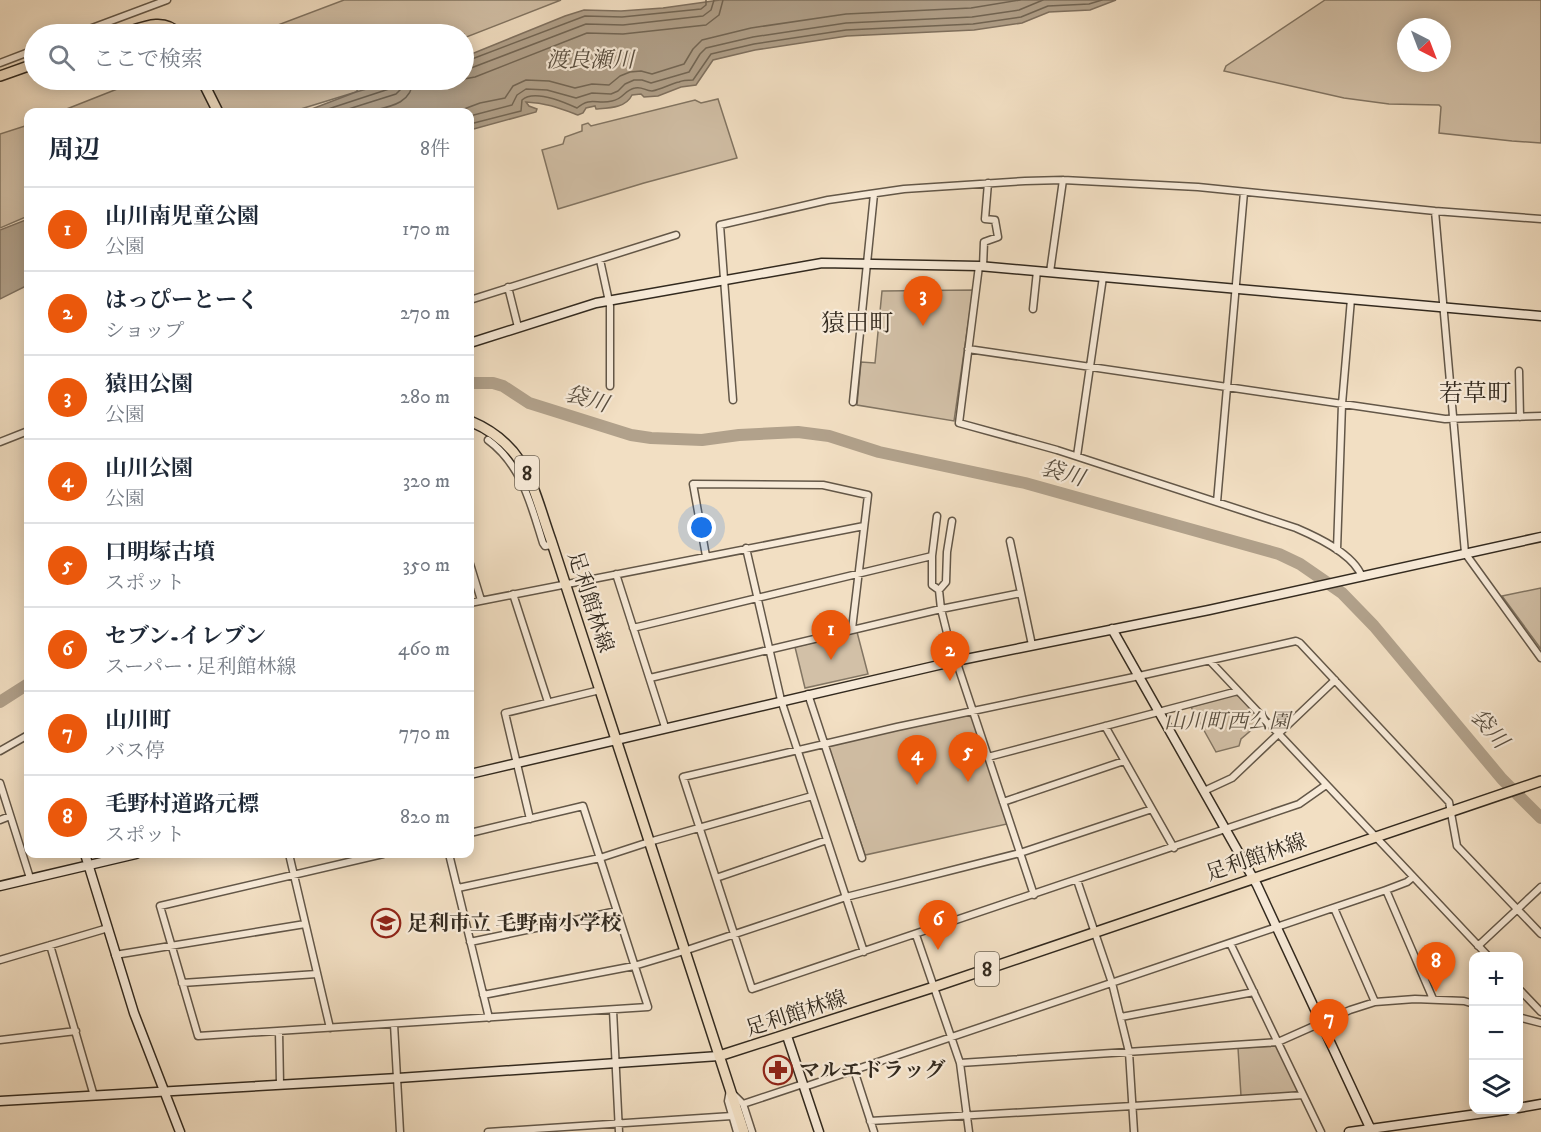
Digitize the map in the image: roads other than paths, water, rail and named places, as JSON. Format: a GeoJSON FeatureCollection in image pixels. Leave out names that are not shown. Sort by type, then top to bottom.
{"type":"FeatureCollection","features":[{"type":"Feature","properties":{"kind":"main road"},"geometry":{"type":"LineString","coordinates":[[0,76],[24,68]]}},
{"type":"Feature","properties":{"kind":"main road"},"geometry":{"type":"LineString","coordinates":[[207,90],[216,108]]}},
{"type":"Feature","properties":{"kind":"main road","name":"足利館林線"},"geometry":{"type":"LineString","coordinates":[[474,422],[504,440],[511,447],[526,472],[566,584],[719,1056],[934,987],[1540,781]]}},
{"type":"Feature","properties":{"kind":"main road"},"geometry":{"type":"LineString","coordinates":[[719,1056],[744,1132]]}},
{"type":"Feature","properties":{"kind":"street"},"geometry":{"type":"LineString","coordinates":[[102,24],[166,0]]}},
{"type":"Feature","properties":{"kind":"street"},"geometry":{"type":"LineString","coordinates":[[0,63],[24,54]]}},
{"type":"Feature","properties":{"kind":"street"},"geometry":{"type":"LineString","coordinates":[[1050,273],[1063,180]]}},
{"type":"Feature","properties":{"kind":"street"},"geometry":{"type":"LineString","coordinates":[[733,400],[720,225],[828,200],[904,189],[1063,180],[1198,187],[1435,211],[1541,219]]}},
{"type":"Feature","properties":{"kind":"street"},"geometry":{"type":"LineString","coordinates":[[987,183],[985,219],[995,220],[998,237],[984,242],[959,423],[1077,456],[1296,528],[1319,538],[1337,550],[1358,569],[1359,578]]}},
{"type":"Feature","properties":{"kind":"street"},"geometry":{"type":"LineString","coordinates":[[1217,502],[1244,192]]}},
{"type":"Feature","properties":{"kind":"street"},"geometry":{"type":"LineString","coordinates":[[853,402],[874,194]]}},
{"type":"Feature","properties":{"kind":"street"},"geometry":{"type":"LineString","coordinates":[[1435,211],[1465,553],[1541,658]]}},
{"type":"Feature","properties":{"kind":"street"},"geometry":{"type":"LineString","coordinates":[[474,299],[676,235]]}},
{"type":"Feature","properties":{"kind":"street"},"geometry":{"type":"LineString","coordinates":[[600,260],[609,300],[610,386]]}},
{"type":"Feature","properties":{"kind":"street"},"geometry":{"type":"LineString","coordinates":[[474,342],[573,308],[810,264],[981,267],[1541,316]]}},
{"type":"Feature","properties":{"kind":"street"},"geometry":{"type":"LineString","coordinates":[[1033,309],[1037,271]]}},
{"type":"Feature","properties":{"kind":"street"},"geometry":{"type":"LineString","coordinates":[[1077,456],[1103,277]]}},
{"type":"Feature","properties":{"kind":"street"},"geometry":{"type":"LineString","coordinates":[[508,287],[518,327]]}},
{"type":"Feature","properties":{"kind":"street"},"geometry":{"type":"LineString","coordinates":[[1337,550],[1342,404],[1351,299]]}},
{"type":"Feature","properties":{"kind":"street"},"geometry":{"type":"LineString","coordinates":[[968,349],[1452,420],[1541,416]]}},
{"type":"Feature","properties":{"kind":"street"},"geometry":{"type":"LineString","coordinates":[[1519,371],[1520,417]]}},
{"type":"Feature","properties":{"kind":"street"},"geometry":{"type":"LineString","coordinates":[[0,442],[24,433]]}},
{"type":"Feature","properties":{"kind":"street"},"geometry":{"type":"LineString","coordinates":[[488,440],[502,452],[516,470],[543,543],[545,546],[553,545]]}},
{"type":"Feature","properties":{"kind":"street"},"geometry":{"type":"LineString","coordinates":[[706,556],[693,484],[823,485],[868,495],[852,629]]}},
{"type":"Feature","properties":{"kind":"street"},"geometry":{"type":"LineString","coordinates":[[937,516],[932,556],[932,585],[939,590]]}},
{"type":"Feature","properties":{"kind":"street"},"geometry":{"type":"LineString","coordinates":[[952,520],[947,552],[946,582],[939,590],[941,609],[956,661],[1034,895]]}},
{"type":"Feature","properties":{"kind":"street"},"geometry":{"type":"LineString","coordinates":[[474,602],[864,526]]}},
{"type":"Feature","properties":{"kind":"street"},"geometry":{"type":"LineString","coordinates":[[474,773],[956,661],[1290,593],[1541,537]]}},
{"type":"Feature","properties":{"kind":"street"},"geometry":{"type":"LineString","coordinates":[[1010,541],[1032,645]]}},
{"type":"Feature","properties":{"kind":"street"},"geometry":{"type":"LineString","coordinates":[[746,548],[781,700],[864,952]]}},
{"type":"Feature","properties":{"kind":"street"},"geometry":{"type":"LineString","coordinates":[[633,628],[932,556]]}},
{"type":"Feature","properties":{"kind":"street"},"geometry":{"type":"LineString","coordinates":[[616,574],[665,727]]}},
{"type":"Feature","properties":{"kind":"street"},"geometry":{"type":"LineString","coordinates":[[474,577],[481,600]]}},
{"type":"Feature","properties":{"kind":"street"},"geometry":{"type":"LineString","coordinates":[[650,678],[852,629],[1021,593]]}},
{"type":"Feature","properties":{"kind":"street"},"geometry":{"type":"LineString","coordinates":[[513,594],[548,702]]}},
{"type":"Feature","properties":{"kind":"street"},"geometry":{"type":"LineString","coordinates":[[1112,629],[1253,877],[1371,1130]]}},
{"type":"Feature","properties":{"kind":"street"},"geometry":{"type":"LineString","coordinates":[[1326,785],[1299,804],[1227,830],[752,989],[683,777],[1296,641],[1449,802],[1457,846],[1541,934]]}},
{"type":"Feature","properties":{"kind":"street"},"geometry":{"type":"LineString","coordinates":[[1210,661],[1483,952]]}},
{"type":"Feature","properties":{"kind":"street"},"geometry":{"type":"LineString","coordinates":[[1204,792],[1232,778],[1335,680]]}},
{"type":"Feature","properties":{"kind":"street"},"geometry":{"type":"LineString","coordinates":[[530,819],[505,713],[600,690]]}},
{"type":"Feature","properties":{"kind":"street"},"geometry":{"type":"LineString","coordinates":[[988,757],[1238,691]]}},
{"type":"Feature","properties":{"kind":"street"},"geometry":{"type":"LineString","coordinates":[[807,694],[862,858]]}},
{"type":"Feature","properties":{"kind":"street"},"geometry":{"type":"LineString","coordinates":[[1105,726],[1173,848]]}},
{"type":"Feature","properties":{"kind":"street"},"geometry":{"type":"LineString","coordinates":[[0,751],[24,737]]}},
{"type":"Feature","properties":{"kind":"street"},"geometry":{"type":"LineString","coordinates":[[1003,802],[1125,761]]}},
{"type":"Feature","properties":{"kind":"street"},"geometry":{"type":"LineString","coordinates":[[0,783],[30,878]]}},
{"type":"Feature","properties":{"kind":"street"},"geometry":{"type":"LineString","coordinates":[[458,888],[600,858],[812,795]]}},
{"type":"Feature","properties":{"kind":"street"},"geometry":{"type":"LineString","coordinates":[[366,858],[160,906],[198,1036],[648,1007],[583,806],[474,832]]}},
{"type":"Feature","properties":{"kind":"street"},"geometry":{"type":"LineString","coordinates":[[483,995],[634,966],[846,897],[1020,853],[1152,809]]}},
{"type":"Feature","properties":{"kind":"street"},"geometry":{"type":"LineString","coordinates":[[0,820],[10,816]]}},
{"type":"Feature","properties":{"kind":"street"},"geometry":{"type":"LineString","coordinates":[[716,878],[827,840]]}},
{"type":"Feature","properties":{"kind":"street"},"geometry":{"type":"LineString","coordinates":[[86,858],[134,1013],[180,1132]]}},
{"type":"Feature","properties":{"kind":"street"},"geometry":{"type":"LineString","coordinates":[[0,886],[119,858]]}},
{"type":"Feature","properties":{"kind":"street"},"geometry":{"type":"LineString","coordinates":[[290,858],[330,1028]]}},
{"type":"Feature","properties":{"kind":"street"},"geometry":{"type":"LineString","coordinates":[[450,858],[489,1018]]}},
{"type":"Feature","properties":{"kind":"street"},"geometry":{"type":"LineString","coordinates":[[488,1132],[619,1124],[737,1110],[1334,908],[1407,882],[1413,877]]}},
{"type":"Feature","properties":{"kind":"street"},"geometry":{"type":"LineString","coordinates":[[1077,880],[1112,983],[1130,1052],[1134,1132]]}},
{"type":"Feature","properties":{"kind":"street"},"geometry":{"type":"LineString","coordinates":[[1478,946],[1541,887]]}},
{"type":"Feature","properties":{"kind":"street"},"geometry":{"type":"LineString","coordinates":[[1386,890],[1433,999]]}},
{"type":"Feature","properties":{"kind":"street"},"geometry":{"type":"LineString","coordinates":[[1334,908],[1375,1002]]}},
{"type":"Feature","properties":{"kind":"street"},"geometry":{"type":"LineString","coordinates":[[470,942],[617,911]]}},
{"type":"Feature","properties":{"kind":"street"},"geometry":{"type":"LineString","coordinates":[[115,955],[305,924]]}},
{"type":"Feature","properties":{"kind":"street"},"geometry":{"type":"LineString","coordinates":[[0,960],[108,928]]}},
{"type":"Feature","properties":{"kind":"street"},"geometry":{"type":"LineString","coordinates":[[916,935],[960,1062],[969,1132]]}},
{"type":"Feature","properties":{"kind":"street"},"geometry":{"type":"LineString","coordinates":[[1230,943],[1321,1132]]}},
{"type":"Feature","properties":{"kind":"street"},"geometry":{"type":"LineString","coordinates":[[50,945],[94,1096]]}},
{"type":"Feature","properties":{"kind":"street"},"geometry":{"type":"LineString","coordinates":[[182,983],[317,974]]}},
{"type":"Feature","properties":{"kind":"street"},"geometry":{"type":"LineString","coordinates":[[1121,1017],[1254,992]]}},
{"type":"Feature","properties":{"kind":"street"},"geometry":{"type":"LineString","coordinates":[[1523,993],[1541,1012]]}},
{"type":"Feature","properties":{"kind":"street"},"geometry":{"type":"LineString","coordinates":[[960,1062],[1278,1042],[1350,1010],[1375,1002],[1433,999],[1469,1004]]}},
{"type":"Feature","properties":{"kind":"street"},"geometry":{"type":"LineString","coordinates":[[613,1010],[619,1132]]}},
{"type":"Feature","properties":{"kind":"street"},"geometry":{"type":"LineString","coordinates":[[1523,1018],[1541,1023]]}},
{"type":"Feature","properties":{"kind":"street"},"geometry":{"type":"LineString","coordinates":[[394,1024],[400,1132]]}},
{"type":"Feature","properties":{"kind":"street"},"geometry":{"type":"LineString","coordinates":[[0,1040],[75,1031]]}},
{"type":"Feature","properties":{"kind":"street"},"geometry":{"type":"LineString","coordinates":[[279,1031],[280,1084]]}},
{"type":"Feature","properties":{"kind":"street"},"geometry":{"type":"LineString","coordinates":[[787,1036],[819,1132]]}},
{"type":"Feature","properties":{"kind":"street"},"geometry":{"type":"LineString","coordinates":[[0,1101],[398,1078],[719,1056]]}},
{"type":"Feature","properties":{"kind":"street"},"geometry":{"type":"LineString","coordinates":[[854,1070],[874,1132]]}},
{"type":"Feature","properties":{"kind":"street"},"geometry":{"type":"LineString","coordinates":[[870,1120],[1303,1095]]}},
{"type":"Feature","properties":{"kind":"street"},"geometry":{"type":"LineString","coordinates":[[1523,1107],[1541,1104]]}},
{"type":"Feature","properties":{"kind":"street"},"geometry":{"type":"LineString","coordinates":[[736,1132],[737,1110]]}},
{"type":"Feature","properties":{"kind":"street"},"geometry":{"type":"LineString","coordinates":[[737,1110],[752,1132]]}},
{"type":"Feature","properties":{"kind":"street"},"geometry":{"type":"LineString","coordinates":[[1349,1132],[1479,1114]]}},
{"type":"Feature","properties":{"kind":"water","name":"渡良瀬川"},"geometry":{"type":"Polygon","coordinates":[[[720,0],[1116,0],[1090,10],[1049,12],[1022,23],[974,30],[847,36],[755,50],[713,60],[696,85],[681,87],[658,96],[632,95],[626,103],[621,105],[596,109],[595,106],[586,108],[578,115],[547,105],[526,102],[537,109],[536,112],[474,129],[474,108],[314,108],[363,90],[474,90],[474,53],[584,10],[621,11],[720,0]]]}},
{"type":"Feature","properties":{"kind":"water"},"geometry":{"type":"Polygon","coordinates":[[[24,221],[24,287],[0,299],[0,230],[24,221]]]}},
{"type":"Feature","properties":{"kind":"waterway","name":"袋川"},"geometry":{"type":"LineString","coordinates":[[474,383],[493,383],[503,386],[529,403],[631,435],[651,438],[702,440],[739,435],[798,432],[829,436],[879,452],[1025,483],[1279,554],[1300,564],[1342,593],[1374,626],[1502,779],[1541,818]]}},
{"type":"Feature","properties":{"kind":"waterway","name":"袋川"},"geometry":{"type":"LineString","coordinates":[[0,702],[24,687]]}},
{"type":"Feature","properties":{"kind":"place","name":"猿田公園"},"geometry":{"type":"Point","coordinates":[923,326]}},
{"type":"Feature","properties":{"kind":"place","name":"山川南児童公園"},"geometry":{"type":"Point","coordinates":[831,660]}},
{"type":"Feature","properties":{"kind":"place","name":"はっぴーとーく"},"geometry":{"type":"Point","coordinates":[950,681]}},
{"type":"Feature","properties":{"kind":"place","name":"口明塚古墳"},"geometry":{"type":"Point","coordinates":[968,782]}},
{"type":"Feature","properties":{"kind":"place","name":"山川公園"},"geometry":{"type":"Point","coordinates":[917,785]}},
{"type":"Feature","properties":{"kind":"place","name":"足利市立 毛野南小学校"},"geometry":{"type":"Point","coordinates":[386,923]}},
{"type":"Feature","properties":{"kind":"place","name":"セブン-イレブン"},"geometry":{"type":"Point","coordinates":[938,950]}},
{"type":"Feature","properties":{"kind":"place","name":"毛野村道路元標"},"geometry":{"type":"Point","coordinates":[1436,992]}},
{"type":"Feature","properties":{"kind":"place","name":"山川町"},"geometry":{"type":"Point","coordinates":[1329,1049]}},
{"type":"Feature","properties":{"kind":"place","name":"マルエドラッグ"},"geometry":{"type":"Point","coordinates":[778,1070]}},
{"type":"Feature","properties":{"kind":"district","name":"猿田町"},"geometry":{"type":"Point","coordinates":[857,323]}},
{"type":"Feature","properties":{"kind":"district","name":"若草町"},"geometry":{"type":"Point","coordinates":[1475,393]}},
{"type":"Feature","properties":{"kind":"park label","name":"山川町西公園"},"geometry":{"type":"Point","coordinates":[1227,721]}}]}
